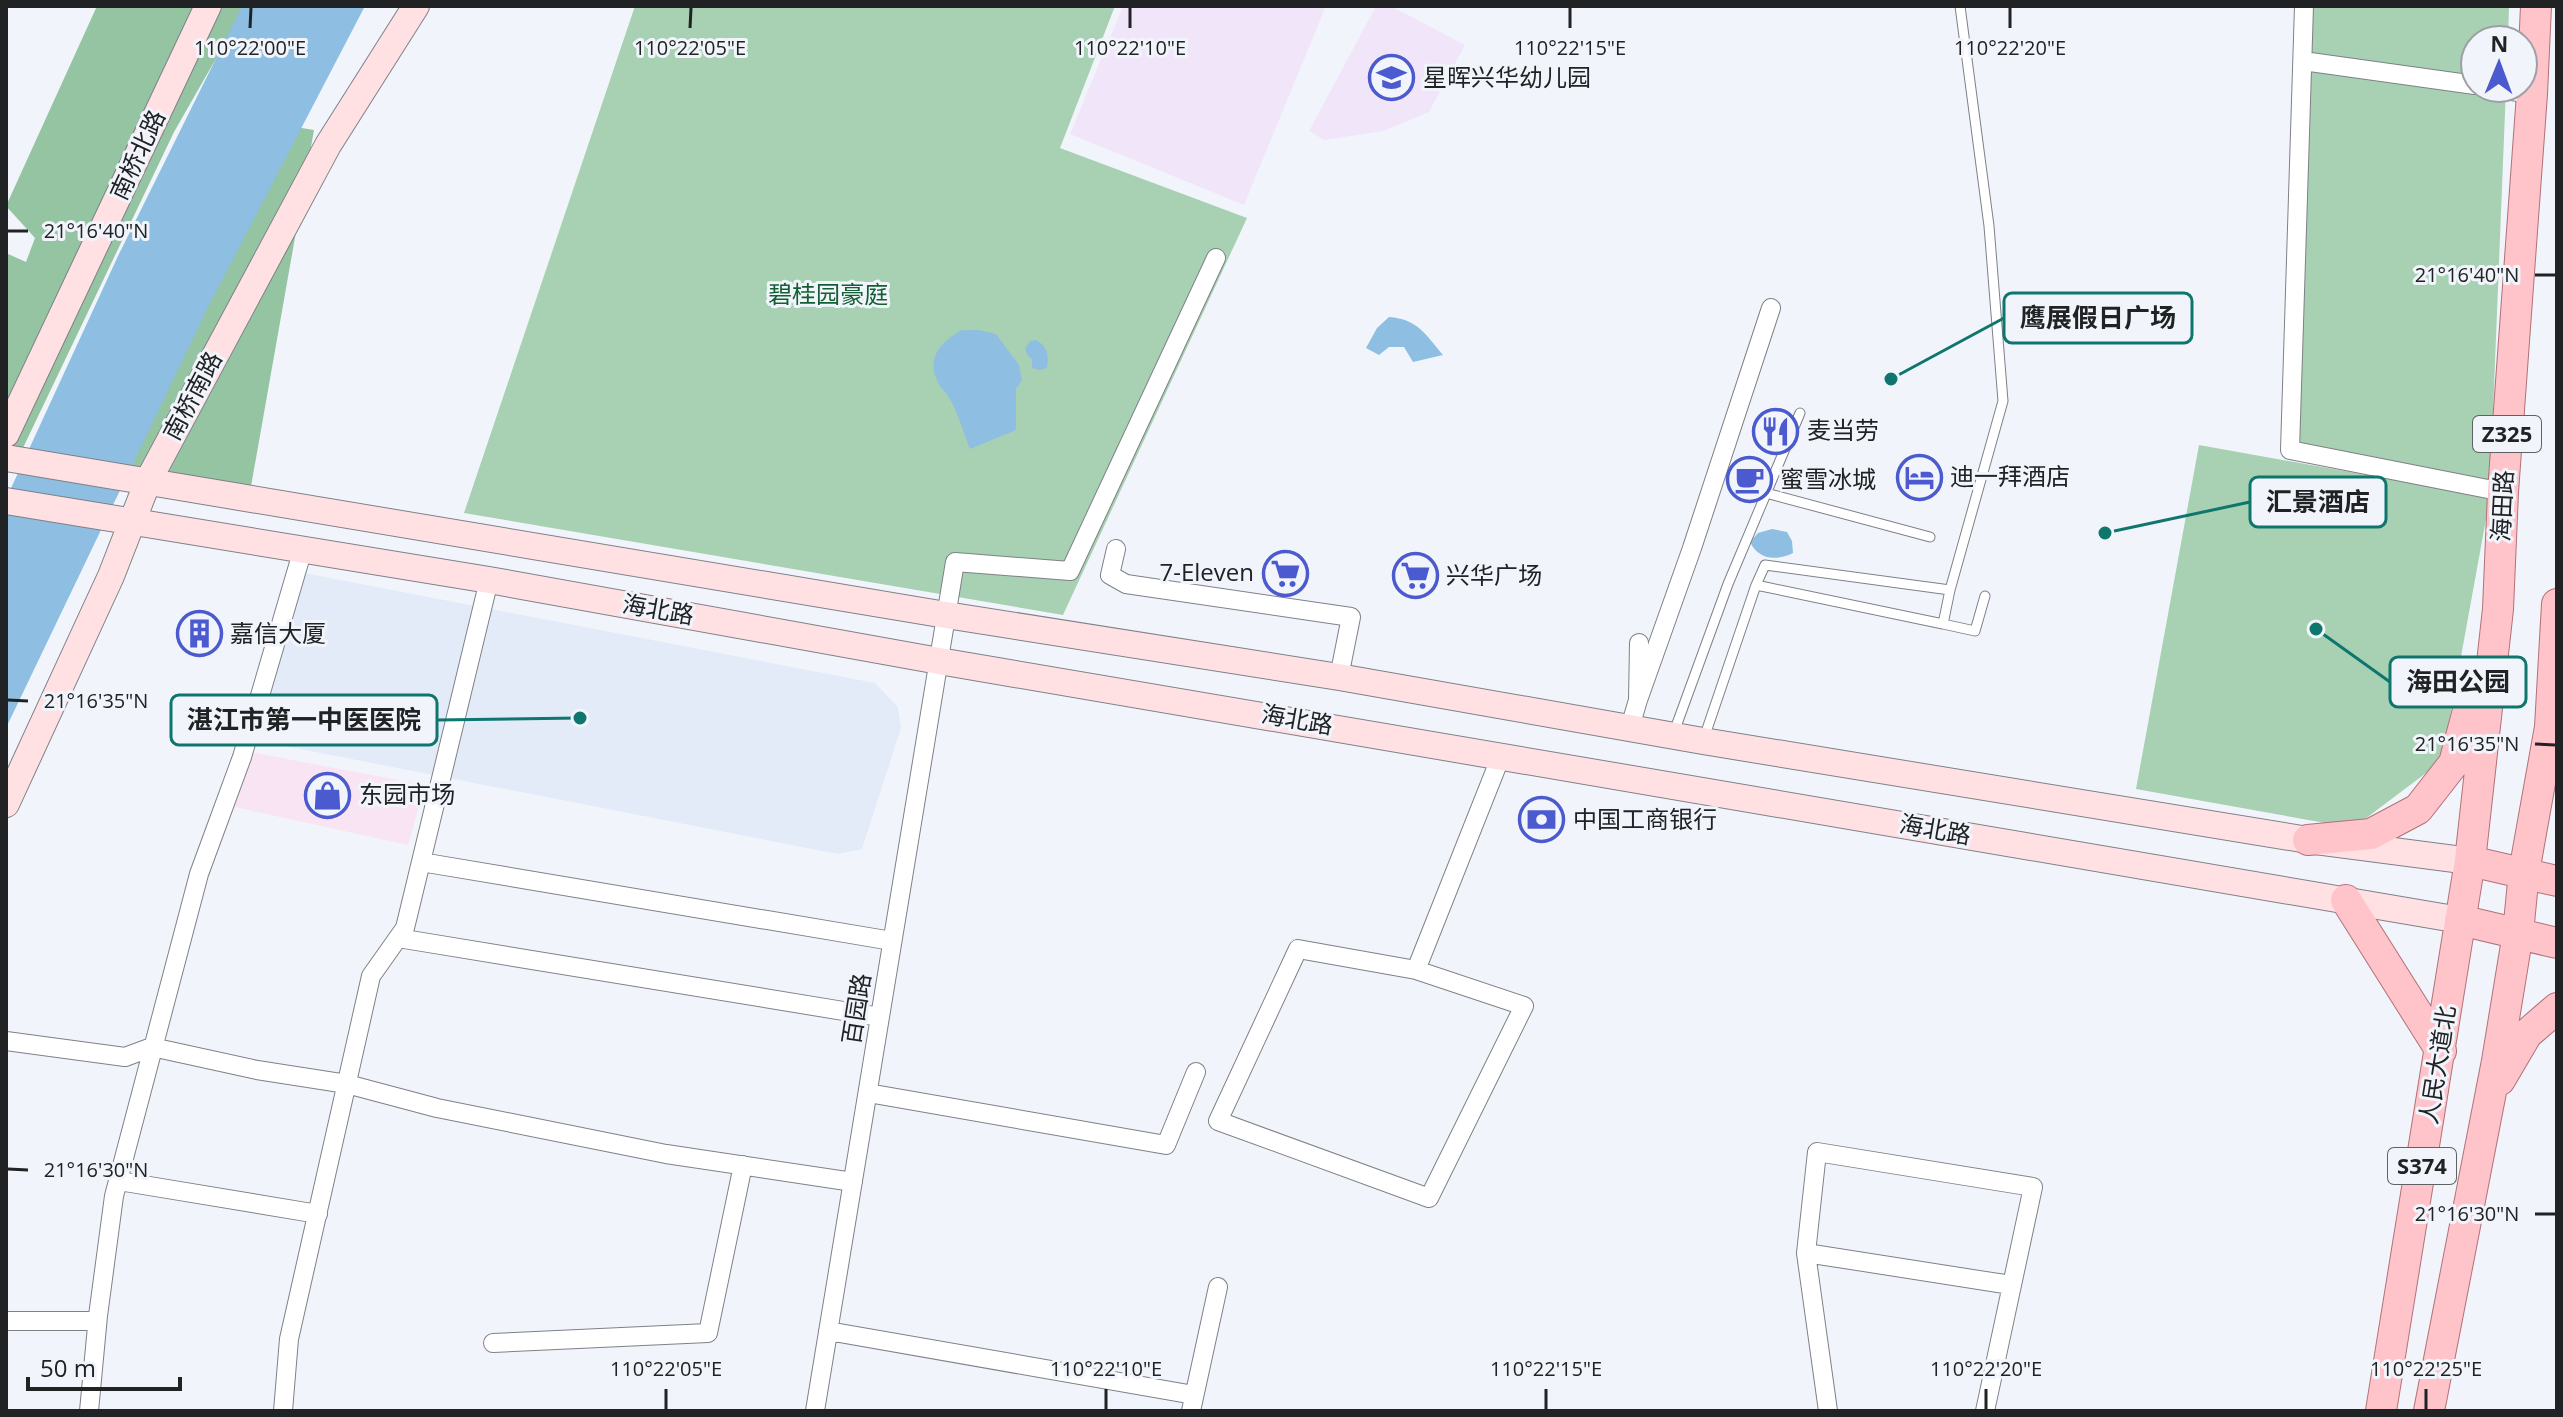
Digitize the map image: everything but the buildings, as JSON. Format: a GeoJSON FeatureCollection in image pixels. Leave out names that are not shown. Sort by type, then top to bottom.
{"type":"FeatureCollection","features":[{"type":"Feature","properties":{"kind":"main road","name":"海田路"},"geometry":{"type":"LineString","coordinates":[[2470,861],[2498,609],[2503,492],[2531,104]]}},
{"type":"Feature","properties":{"kind":"main road"},"geometry":{"type":"LineString","coordinates":[[2490,1099],[2518,933],[2524,872],[2553,736],[2557,604]]}},
{"type":"Feature","properties":{"kind":"main road"},"geometry":{"type":"LineString","coordinates":[[2308,840],[2371,834],[2418,809],[2454,763],[2483,651],[2498,609]]}},
{"type":"Feature","properties":{"kind":"main road"},"geometry":{"type":"LineString","coordinates":[[2470,861],[2557,881]]}},
{"type":"Feature","properties":{"kind":"main road","name":"人民大道北"},"geometry":{"type":"LineString","coordinates":[[2381,1411],[2470,861]]}},
{"type":"Feature","properties":{"kind":"main road"},"geometry":{"type":"LineString","coordinates":[[2346,900],[2441,1051]]}},
{"type":"Feature","properties":{"kind":"main road"},"geometry":{"type":"LineString","coordinates":[[2460,920],[2557,943]]}},
{"type":"Feature","properties":{"kind":"main road"},"geometry":{"type":"LineString","coordinates":[[2490,1099],[2527,1034],[2557,1008]]}},
{"type":"Feature","properties":{"kind":"main road","name":"S374"},"geometry":{"type":"LineString","coordinates":[[2429,1411],[2490,1099]]}},
{"type":"Feature","properties":{"kind":"street","name":"南桥北路"},"geometry":{"type":"LineString","coordinates":[[6,434],[208,6]]}},
{"type":"Feature","properties":{"kind":"street","name":"南桥南路"},"geometry":{"type":"LineString","coordinates":[[6,804],[111,576],[148,481],[328,145],[416,6]]}},
{"type":"Feature","properties":{"kind":"street"},"geometry":{"type":"LineString","coordinates":[[2304,6],[2290,450],[2503,492]]}},
{"type":"Feature","properties":{"kind":"street"},"geometry":{"type":"LineString","coordinates":[[2303,61],[2459,83]]}},
{"type":"Feature","properties":{"kind":"street","name":"百园路"},"geometry":{"type":"LineString","coordinates":[[815,1411],[955,562],[1070,571],[1216,258]]}},
{"type":"Feature","properties":{"kind":"street"},"geometry":{"type":"LineString","coordinates":[[1630,727],[1771,308]]}},
{"type":"Feature","properties":{"kind":"street","name":"海北路"},"geometry":{"type":"LineString","coordinates":[[6,458],[2308,840],[2470,861]]}},
{"type":"Feature","properties":{"kind":"street","name":"海北路"},"geometry":{"type":"LineString","coordinates":[[6,501],[489,580],[939,661],[2460,920]]}},
{"type":"Feature","properties":{"kind":"street"},"geometry":{"type":"LineString","coordinates":[[89,1411],[97,1321],[114,1196],[199,874],[242,757],[303,549]]}},
{"type":"Feature","properties":{"kind":"street"},"geometry":{"type":"LineString","coordinates":[[1116,549],[1110,575],[1126,584],[1351,617],[1339,677]]}},
{"type":"Feature","properties":{"kind":"street"},"geometry":{"type":"LineString","coordinates":[[283,1411],[289,1339],[371,976],[405,928],[489,580]]}},
{"type":"Feature","properties":{"kind":"street"},"geometry":{"type":"LineString","coordinates":[[1638,700],[1639,643]]}},
{"type":"Feature","properties":{"kind":"street"},"geometry":{"type":"LineString","coordinates":[[1416,970],[1501,756]]}},
{"type":"Feature","properties":{"kind":"street"},"geometry":{"type":"LineString","coordinates":[[421,862],[892,941]]}},
{"type":"Feature","properties":{"kind":"street"},"geometry":{"type":"LineString","coordinates":[[398,938],[880,1017]]}},
{"type":"Feature","properties":{"kind":"street"},"geometry":{"type":"LineString","coordinates":[[1298,949],[1416,970],[1524,1006],[1429,1198],[1218,1121],[1298,949]]}},
{"type":"Feature","properties":{"kind":"street"},"geometry":{"type":"LineString","coordinates":[[6,1041],[125,1057],[152,1047],[257,1070],[347,1084],[452,1111],[666,1154],[853,1182]]}},
{"type":"Feature","properties":{"kind":"street"},"geometry":{"type":"LineString","coordinates":[[868,1093],[1166,1145],[1196,1072]]}},
{"type":"Feature","properties":{"kind":"street"},"geometry":{"type":"LineString","coordinates":[[1828,1411],[1806,1253],[1817,1152],[2033,1187],[1985,1411]]}},
{"type":"Feature","properties":{"kind":"street"},"geometry":{"type":"LineString","coordinates":[[493,1343],[708,1333],[743,1165]]}},
{"type":"Feature","properties":{"kind":"street"},"geometry":{"type":"LineString","coordinates":[[119,1181],[318,1214]]}},
{"type":"Feature","properties":{"kind":"street"},"geometry":{"type":"LineString","coordinates":[[1806,1253],[2011,1285]]}},
{"type":"Feature","properties":{"kind":"street"},"geometry":{"type":"LineString","coordinates":[[828,1331],[1193,1403],[1218,1287]]}},
{"type":"Feature","properties":{"kind":"street"},"geometry":{"type":"LineString","coordinates":[[6,1321],[97,1321]]}},
{"type":"Feature","properties":{"kind":"lane"},"geometry":{"type":"LineString","coordinates":[[1943,624],[2003,401],[1989,226],[1960,6]]}},
{"type":"Feature","properties":{"kind":"lane"},"geometry":{"type":"LineString","coordinates":[[1672,735],[1728,584],[1800,413]]}},
{"type":"Feature","properties":{"kind":"lane"},"geometry":{"type":"LineString","coordinates":[[1766,493],[1930,537]]}},
{"type":"Feature","properties":{"kind":"lane"},"geometry":{"type":"LineString","coordinates":[[1703,741],[1765,565],[1950,590]]}},
{"type":"Feature","properties":{"kind":"lane"},"geometry":{"type":"LineString","coordinates":[[1756,585],[1975,631],[1985,596]]}},
{"type":"Feature","properties":{"kind":"shaded area"},"geometry":{"type":"Polygon","coordinates":[[[1123,6],[1326,6],[1244,205],[1070,134],[1123,6]]]}},
{"type":"Feature","properties":{"kind":"shaded area","name":"星晖兴华幼儿园"},"geometry":{"type":"Polygon","coordinates":[[[1376,6],[1391,6],[1465,45],[1429,112],[1384,131],[1324,140],[1309,131],[1376,6]]]}},
{"type":"Feature","properties":{"kind":"shaded area"},"geometry":{"type":"Polygon","coordinates":[[[299,572],[875,683],[898,707],[901,728],[862,849],[838,854],[254,740],[299,572]]]}},
{"type":"Feature","properties":{"kind":"shaded area","name":"东园市场"},"geometry":{"type":"Polygon","coordinates":[[[250,752],[425,785],[408,845],[230,806],[250,752]]]}},
{"type":"Feature","properties":{"kind":"green space"},"geometry":{"type":"Polygon","coordinates":[[[97,6],[246,6],[174,132],[21,452],[6,450],[6,253],[26,262],[35,238],[6,206],[97,6]]]}},
{"type":"Feature","properties":{"kind":"green space","name":"碧桂园豪庭"},"geometry":{"type":"Polygon","coordinates":[[[635,6],[1115,6],[1060,148],[1247,218],[1063,615],[464,513],[635,6]]]}},
{"type":"Feature","properties":{"kind":"green space"},"geometry":{"type":"Polygon","coordinates":[[[2308,6],[2509,6],[2508,24],[2459,24],[2459,104],[2505,104],[2490,487],[2292,449],[2308,6]]]}},
{"type":"Feature","properties":{"kind":"green space"},"geometry":{"type":"Polygon","coordinates":[[[283,125],[314,130],[250,492],[99,466],[283,125]]]}},
{"type":"Feature","properties":{"kind":"green space"},"geometry":{"type":"Polygon","coordinates":[[[2199,445],[2490,497],[2442,761],[2353,828],[2136,789],[2199,445]]]}},
{"type":"Feature","properties":{"kind":"water"},"geometry":{"type":"Polygon","coordinates":[[[242,6],[365,6],[208,307],[6,728],[6,499],[118,256],[242,6]]]}},
{"type":"Feature","properties":{"kind":"water"},"geometry":{"type":"Polygon","coordinates":[[[1389,317],[1414,325],[1443,355],[1413,362],[1404,347],[1389,347],[1379,355],[1366,348],[1377,328],[1389,317]]]}},
{"type":"Feature","properties":{"kind":"water"},"geometry":{"type":"Polygon","coordinates":[[[962,330],[996,334],[1019,365],[1022,380],[1016,389],[1016,430],[970,449],[955,408],[935,377],[934,368],[934,360],[941,346],[962,330]]]}},
{"type":"Feature","properties":{"kind":"water"},"geometry":{"type":"Polygon","coordinates":[[[1036,340],[1048,355],[1047,368],[1040,370],[1032,368],[1032,359],[1025,349],[1030,341],[1036,340]]]}},
{"type":"Feature","properties":{"kind":"water"},"geometry":{"type":"Polygon","coordinates":[[[1772,529],[1787,532],[1793,553],[1768,557],[1754,548],[1750,542],[1758,533],[1772,529]]]}},
{"type":"Feature","properties":{"kind":"place","name":"星晖兴华幼儿园"},"geometry":{"type":"Point","coordinates":[1392,78]}},
{"type":"Feature","properties":{"kind":"place","name":"鹰展假日广场"},"geometry":{"type":"Point","coordinates":[1891,379]}},
{"type":"Feature","properties":{"kind":"place","name":"麦当劳"},"geometry":{"type":"Point","coordinates":[1776,431]}},
{"type":"Feature","properties":{"kind":"place","name":"迪一拜酒店"},"geometry":{"type":"Point","coordinates":[1919,477]}},
{"type":"Feature","properties":{"kind":"place","name":"蜜雪冰城"},"geometry":{"type":"Point","coordinates":[1749,480]}},
{"type":"Feature","properties":{"kind":"place","name":"汇景酒店"},"geometry":{"type":"Point","coordinates":[2105,533]}},
{"type":"Feature","properties":{"kind":"place","name":"7-Eleven"},"geometry":{"type":"Point","coordinates":[1285,573]}},
{"type":"Feature","properties":{"kind":"place","name":"兴华广场"},"geometry":{"type":"Point","coordinates":[1415,576]}},
{"type":"Feature","properties":{"kind":"place","name":"海田公园"},"geometry":{"type":"Point","coordinates":[2316,629]}},
{"type":"Feature","properties":{"kind":"place","name":"嘉信大厦"},"geometry":{"type":"Point","coordinates":[199,634]}},
{"type":"Feature","properties":{"kind":"place","name":"湛江市第一中医医院"},"geometry":{"type":"Point","coordinates":[580,718]}},
{"type":"Feature","properties":{"kind":"place","name":"东园市场"},"geometry":{"type":"Point","coordinates":[328,795]}},
{"type":"Feature","properties":{"kind":"place","name":"中国工商银行"},"geometry":{"type":"Point","coordinates":[1542,820]}}]}
